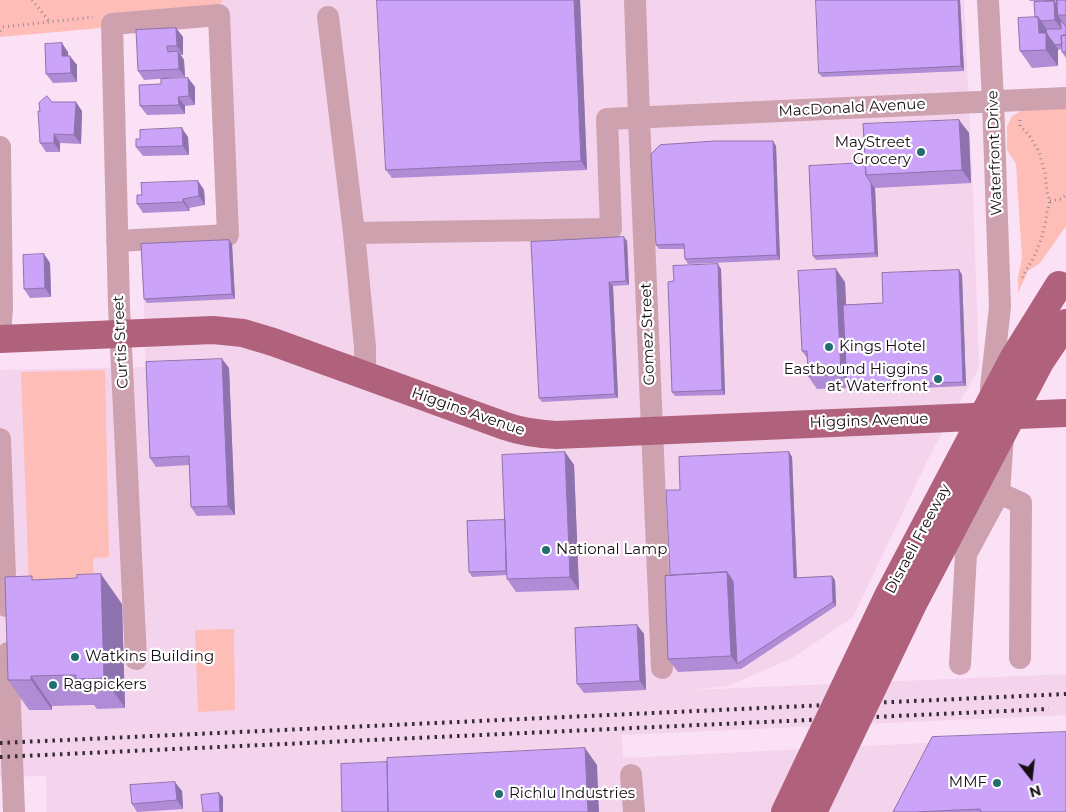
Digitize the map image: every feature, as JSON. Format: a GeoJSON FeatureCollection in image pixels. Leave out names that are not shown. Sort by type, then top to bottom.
{"type":"FeatureCollection","features":[{"type":"Feature","properties":{"kind":"main road","name":"Disraeli Freeway"},"geometry":{"type":"LineString","coordinates":[[785,812],[888,596],[1013,359],[1063,280]]}},
{"type":"Feature","properties":{"kind":"main road","name":"Disraeli Freeway"},"geometry":{"type":"LineString","coordinates":[[813,812],[913,604],[1040,362],[1066,323]]}},
{"type":"Feature","properties":{"kind":"main road","name":"Higgins Avenue"},"geometry":{"type":"LineString","coordinates":[[0,339],[212,330],[243,332],[522,432],[536,434],[556,435],[1066,413]]}},
{"type":"Feature","properties":{"kind":"street","name":"Gomez Street"},"geometry":{"type":"LineString","coordinates":[[635,0],[662,668]]}},
{"type":"Feature","properties":{"kind":"street","name":"Waterfront Drive"},"geometry":{"type":"LineString","coordinates":[[988,0],[1000,307],[1014,385],[1005,415],[999,493]]}},
{"type":"Feature","properties":{"kind":"street","name":"Curtis Street"},"geometry":{"type":"LineString","coordinates":[[117,241],[228,235],[219,15],[112,24],[117,241],[136,659]]}},
{"type":"Feature","properties":{"kind":"street"},"geometry":{"type":"LineString","coordinates":[[328,17],[354,233],[365,347],[365,376]]}},
{"type":"Feature","properties":{"kind":"street","name":"MacDonald Avenue"},"geometry":{"type":"LineString","coordinates":[[354,233],[611,229],[607,120],[1066,98]]}},
{"type":"Feature","properties":{"kind":"street"},"geometry":{"type":"LineString","coordinates":[[0,146],[2,309],[0,334]]}},
{"type":"Feature","properties":{"kind":"street"},"geometry":{"type":"LineString","coordinates":[[0,440],[14,812]]}},
{"type":"Feature","properties":{"kind":"street"},"geometry":{"type":"LineString","coordinates":[[960,664],[966,554],[999,493],[1021,503],[1020,658]]}},
{"type":"Feature","properties":{"kind":"street"},"geometry":{"type":"LineString","coordinates":[[631,775],[634,812]]}},
{"type":"Feature","properties":{"kind":"path"},"geometry":{"type":"LineString","coordinates":[[32,0],[50,22]]}},
{"type":"Feature","properties":{"kind":"path"},"geometry":{"type":"LineString","coordinates":[[1020,117],[1020,126],[1029,135],[1039,152],[1050,201],[1041,240],[1023,276],[1022,284]]}},
{"type":"Feature","properties":{"kind":"path"},"geometry":{"type":"LineString","coordinates":[[1050,201],[1061,199],[1066,195]]}},
{"type":"Feature","properties":{"kind":"shaded area"},"geometry":{"type":"Polygon","coordinates":[[[0,0],[224,0],[214,18],[0,37],[0,0]]]}},
{"type":"Feature","properties":{"kind":"shaded area"},"geometry":{"type":"Polygon","coordinates":[[[222,0],[964,0],[979,368],[931,453],[853,617],[791,659],[727,686],[691,690],[1066,674],[1066,715],[622,735],[623,758],[1066,736],[1066,812],[47,812],[46,776],[0,777],[0,370],[146,367],[142,245],[233,240],[222,0]]]}},
{"type":"Feature","properties":{"kind":"shaded area"},"geometry":{"type":"Polygon","coordinates":[[[1066,106],[1066,226],[1040,263],[1028,271],[1018,293],[1018,278],[1022,258],[1016,164],[1007,150],[1007,126],[1012,116],[1025,109],[1066,106]]]}},
{"type":"Feature","properties":{"kind":"shaded area"},"geometry":{"type":"Polygon","coordinates":[[[105,370],[109,557],[93,558],[95,608],[30,611],[21,372],[105,370]]]}},
{"type":"Feature","properties":{"kind":"shaded area"},"geometry":{"type":"Polygon","coordinates":[[[234,629],[235,710],[198,712],[195,630],[234,629]]]}},
{"type":"Feature","properties":{"kind":"building"},"geometry":{"type":"Polygon","coordinates":[[[377,0],[574,0],[581,161],[386,170],[377,0]]]}},
{"type":"Feature","properties":{"kind":"building"},"geometry":{"type":"Polygon","coordinates":[[[816,0],[958,0],[961,66],[819,73],[816,0]]]}},
{"type":"Feature","properties":{"kind":"building"},"geometry":{"type":"Polygon","coordinates":[[[1045,0],[1057,0],[1057,5],[1054,1],[1045,0]]]}},
{"type":"Feature","properties":{"kind":"building"},"geometry":{"type":"Polygon","coordinates":[[[1057,0],[1066,0],[1066,15],[1058,15],[1057,0]]]}},
{"type":"Feature","properties":{"kind":"building"},"geometry":{"type":"Polygon","coordinates":[[[1054,1],[1055,20],[1041,21],[1038,17],[1035,17],[1034,2],[1054,1]]]}},
{"type":"Feature","properties":{"kind":"building"},"geometry":{"type":"Polygon","coordinates":[[[1038,17],[1039,33],[1046,33],[1046,50],[1020,51],[1018,18],[1038,17]]]}},
{"type":"Feature","properties":{"kind":"building"},"geometry":{"type":"Polygon","coordinates":[[[1060,19],[1066,27],[1066,35],[1061,36],[1062,44],[1055,45],[1047,34],[1046,29],[1061,29],[1060,19]]]}},
{"type":"Feature","properties":{"kind":"building"},"geometry":{"type":"Polygon","coordinates":[[[176,28],[177,46],[167,46],[167,48],[168,52],[178,51],[179,69],[138,71],[136,30],[176,28]]]}},
{"type":"Feature","properties":{"kind":"building"},"geometry":{"type":"Polygon","coordinates":[[[1066,35],[1066,52],[1062,52],[1061,36],[1066,35]]]}},
{"type":"Feature","properties":{"kind":"building"},"geometry":{"type":"Polygon","coordinates":[[[62,43],[62,56],[70,56],[71,73],[46,74],[45,44],[62,43]]]}},
{"type":"Feature","properties":{"kind":"building"},"geometry":{"type":"Polygon","coordinates":[[[188,78],[189,96],[178,97],[179,105],[140,106],[139,85],[161,84],[161,79],[188,78]]]}},
{"type":"Feature","properties":{"kind":"building"},"geometry":{"type":"Polygon","coordinates":[[[47,96],[52,102],[76,102],[74,135],[54,134],[54,143],[40,143],[39,103],[47,96]]]}},
{"type":"Feature","properties":{"kind":"building","name":"MayStreet Grocery"},"geometry":{"type":"Polygon","coordinates":[[[959,120],[962,170],[866,175],[863,124],[959,120]]]}},
{"type":"Feature","properties":{"kind":"building"},"geometry":{"type":"Polygon","coordinates":[[[182,128],[183,146],[136,147],[136,139],[140,139],[140,130],[182,128]]]}},
{"type":"Feature","properties":{"kind":"building"},"geometry":{"type":"Polygon","coordinates":[[[715,141],[773,141],[777,255],[685,259],[684,244],[656,245],[651,154],[660,145],[715,141]]]}},
{"type":"Feature","properties":{"kind":"building"},"geometry":{"type":"Polygon","coordinates":[[[865,163],[866,175],[871,183],[875,253],[813,256],[809,166],[865,163]]]}},
{"type":"Feature","properties":{"kind":"building"},"geometry":{"type":"Polygon","coordinates":[[[198,181],[199,196],[183,199],[183,202],[137,204],[137,195],[142,195],[141,183],[198,181]]]}},
{"type":"Feature","properties":{"kind":"building"},"geometry":{"type":"Polygon","coordinates":[[[624,237],[626,281],[609,282],[615,394],[539,398],[531,242],[624,237]]]}},
{"type":"Feature","properties":{"kind":"building"},"geometry":{"type":"Polygon","coordinates":[[[229,240],[232,294],[144,299],[141,244],[229,240]]]}},
{"type":"Feature","properties":{"kind":"building"},"geometry":{"type":"Polygon","coordinates":[[[44,254],[45,288],[24,289],[23,255],[44,254]]]}},
{"type":"Feature","properties":{"kind":"building"},"geometry":{"type":"Polygon","coordinates":[[[718,264],[722,390],[672,392],[668,282],[674,281],[673,266],[718,264]]]}},
{"type":"Feature","properties":{"kind":"building","name":"Kings Hotel"},"geometry":{"type":"Polygon","coordinates":[[[836,269],[841,374],[808,376],[807,351],[802,351],[798,271],[836,269]]]}},
{"type":"Feature","properties":{"kind":"building"},"geometry":{"type":"Polygon","coordinates":[[[959,270],[963,382],[847,386],[843,305],[883,303],[882,273],[959,270]]]}},
{"type":"Feature","properties":{"kind":"building"},"geometry":{"type":"Polygon","coordinates":[[[222,359],[228,506],[191,507],[189,456],[150,458],[146,362],[222,359]]]}},
{"type":"Feature","properties":{"kind":"building","name":"National Lamp"},"geometry":{"type":"Polygon","coordinates":[[[565,452],[570,577],[507,579],[502,455],[565,452]]]}},
{"type":"Feature","properties":{"kind":"building"},"geometry":{"type":"Polygon","coordinates":[[[789,452],[794,578],[832,576],[833,602],[737,664],[733,581],[727,572],[670,575],[666,490],[680,490],[679,457],[789,452]]]}},
{"type":"Feature","properties":{"kind":"building"},"geometry":{"type":"Polygon","coordinates":[[[505,520],[506,571],[469,572],[467,521],[505,520]]]}},
{"type":"Feature","properties":{"kind":"building"},"geometry":{"type":"Polygon","coordinates":[[[727,572],[731,656],[668,659],[665,576],[727,572]]]}},
{"type":"Feature","properties":{"kind":"building"},"geometry":{"type":"Polygon","coordinates":[[[101,574],[104,678],[76,679],[76,675],[69,675],[31,676],[31,680],[8,680],[5,577],[32,576],[32,580],[77,578],[77,575],[101,574]]]}},
{"type":"Feature","properties":{"kind":"building"},"geometry":{"type":"Polygon","coordinates":[[[637,625],[640,681],[577,684],[575,628],[637,625]]]}},
{"type":"Feature","properties":{"kind":"building","name":"MMF"},"geometry":{"type":"Polygon","coordinates":[[[1066,732],[1066,812],[981,812],[980,809],[893,812],[932,737],[1066,732]]]}},
{"type":"Feature","properties":{"kind":"building","name":"Richlu Industries"},"geometry":{"type":"Polygon","coordinates":[[[585,748],[588,812],[388,812],[387,758],[585,748]]]}},
{"type":"Feature","properties":{"kind":"building"},"geometry":{"type":"Polygon","coordinates":[[[387,762],[388,812],[342,812],[341,764],[387,762]]]}},
{"type":"Feature","properties":{"kind":"building"},"geometry":{"type":"Polygon","coordinates":[[[175,782],[177,800],[132,804],[130,785],[175,782]]]}},
{"type":"Feature","properties":{"kind":"building"},"geometry":{"type":"Polygon","coordinates":[[[219,793],[220,812],[203,812],[201,795],[219,793]]]}},
{"type":"Feature","properties":{"kind":"railway"},"geometry":{"type":"LineString","coordinates":[[0,743],[1066,694]]}},
{"type":"Feature","properties":{"kind":"railway"},"geometry":{"type":"LineString","coordinates":[[0,757],[1049,709]]}},
{"type":"Feature","properties":{"kind":"place","name":"MayStreet Grocery"},"geometry":{"type":"Point","coordinates":[921,152]}},
{"type":"Feature","properties":{"kind":"place","name":"Kings Hotel"},"geometry":{"type":"Point","coordinates":[829,347]}},
{"type":"Feature","properties":{"kind":"place","name":"Eastbound Higgins at Waterfront"},"geometry":{"type":"Point","coordinates":[938,379]}},
{"type":"Feature","properties":{"kind":"place","name":"National Lamp"},"geometry":{"type":"Point","coordinates":[546,550]}},
{"type":"Feature","properties":{"kind":"place","name":"Watkins Building"},"geometry":{"type":"Point","coordinates":[75,657]}},
{"type":"Feature","properties":{"kind":"place","name":"Ragpickers"},"geometry":{"type":"Point","coordinates":[53,685]}},
{"type":"Feature","properties":{"kind":"place","name":"MMF"},"geometry":{"type":"Point","coordinates":[997,783]}},
{"type":"Feature","properties":{"kind":"place","name":"Richlu Industries"},"geometry":{"type":"Point","coordinates":[499,794]}}]}
